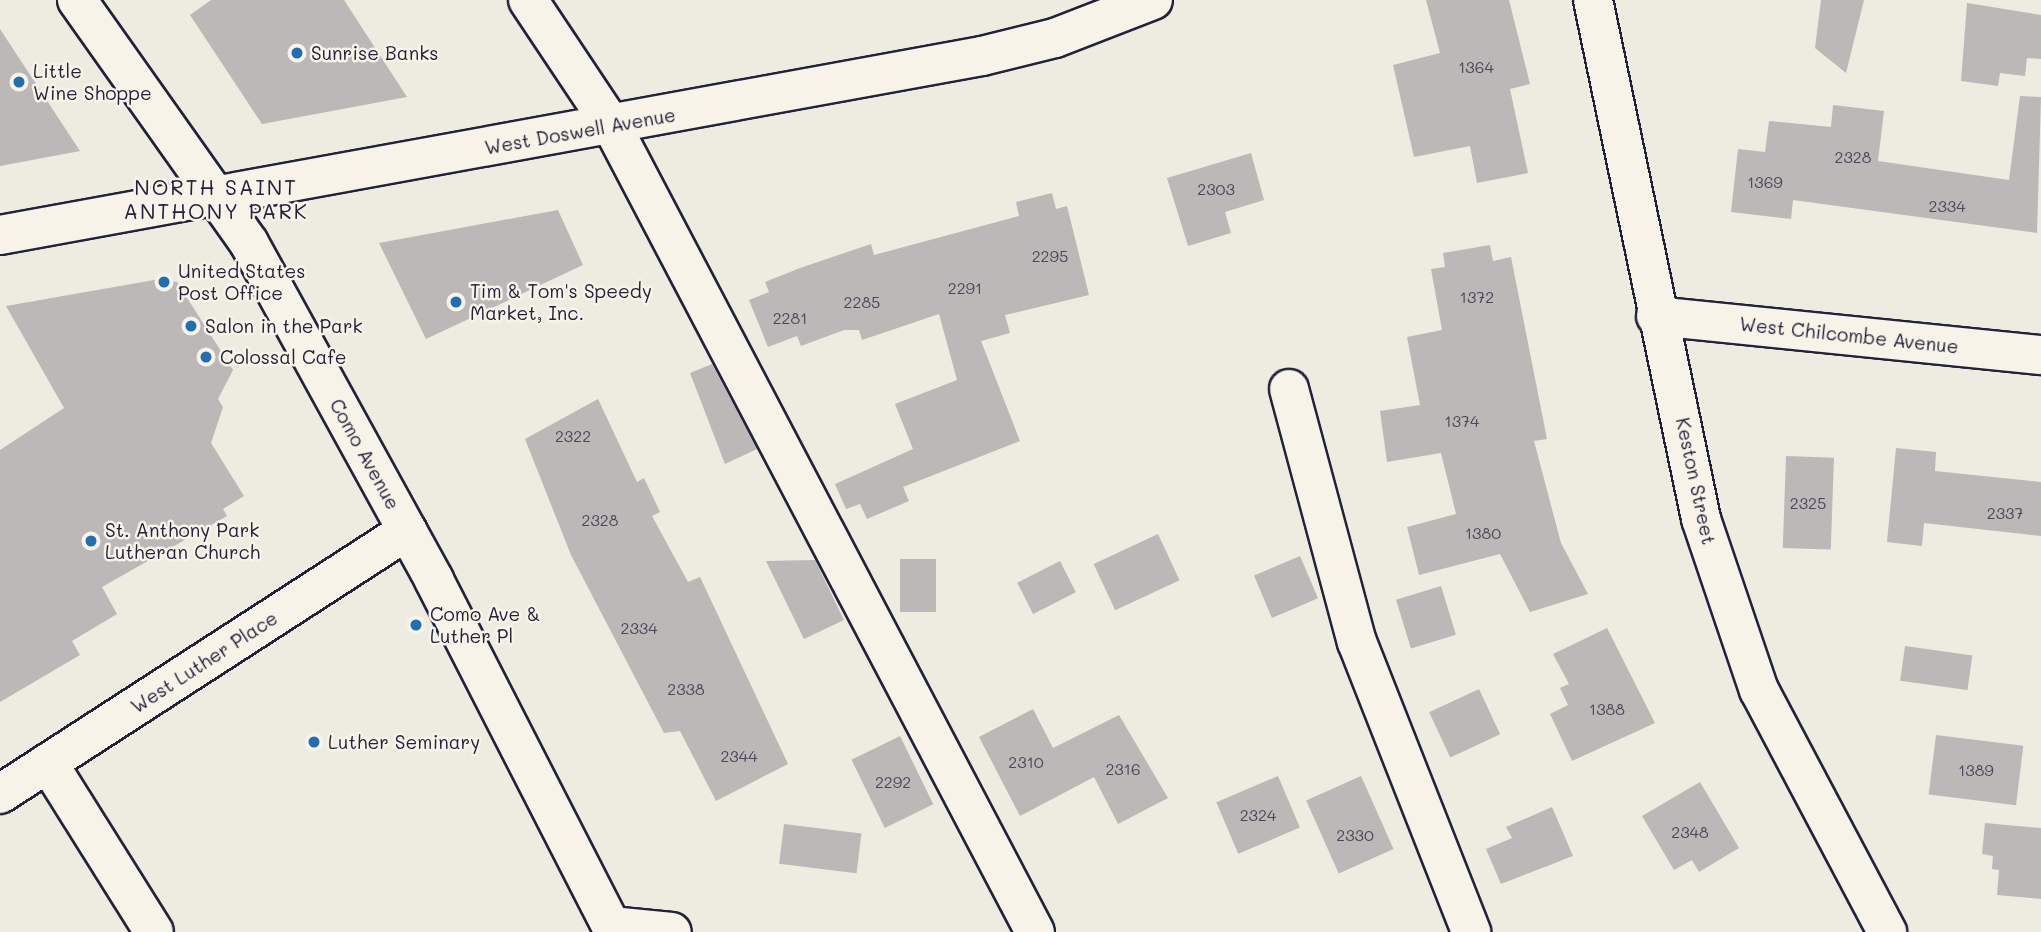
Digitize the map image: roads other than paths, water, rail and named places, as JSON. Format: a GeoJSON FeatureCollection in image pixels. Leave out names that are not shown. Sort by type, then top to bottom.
{"type":"FeatureCollection","features":[{"type":"Feature","properties":{"kind":"street","name":"Como Avenue"},"geometry":{"type":"LineString","coordinates":[[77,0],[249,243],[407,531],[612,929]]}},
{"type":"Feature","properties":{"kind":"street"},"geometry":{"type":"LineString","coordinates":[[528,0],[612,126],[1035,932]]}},
{"type":"Feature","properties":{"kind":"street","name":"West Doswell Avenue"},"geometry":{"type":"LineString","coordinates":[[0,235],[216,199],[982,56],[1055,38],[1153,0]]}},
{"type":"Feature","properties":{"kind":"street","name":"Keston Street"},"geometry":{"type":"LineString","coordinates":[[1593,0],[1656,316],[1701,519],[1743,650],[1887,932]]}},
{"type":"Feature","properties":{"kind":"street","name":"West Chilcombe Avenue"},"geometry":{"type":"LineString","coordinates":[[1656,316],[2041,355]]}},
{"type":"Feature","properties":{"kind":"street"},"geometry":{"type":"LineString","coordinates":[[1289,389],[1357,642],[1471,932]]}},
{"type":"Feature","properties":{"kind":"street","name":"West Luther Place"},"geometry":{"type":"LineString","coordinates":[[0,794],[407,531]]}},
{"type":"Feature","properties":{"kind":"street"},"geometry":{"type":"LineString","coordinates":[[48,763],[155,932]]}},
{"type":"Feature","properties":{"kind":"street"},"geometry":{"type":"LineString","coordinates":[[612,929],[672,932]]}},
{"type":"Feature","properties":{"kind":"place","name":"Sunrise Banks"},"geometry":{"type":"Point","coordinates":[297,53]}},
{"type":"Feature","properties":{"kind":"place","name":"Little Wine Shoppe"},"geometry":{"type":"Point","coordinates":[19,82]}},
{"type":"Feature","properties":{"kind":"place","name":"United States Post Office"},"geometry":{"type":"Point","coordinates":[164,282]}},
{"type":"Feature","properties":{"kind":"place","name":"Tim & Tom's Speedy Market, Inc."},"geometry":{"type":"Point","coordinates":[456,302]}},
{"type":"Feature","properties":{"kind":"place","name":"Salon in the Park"},"geometry":{"type":"Point","coordinates":[191,326]}},
{"type":"Feature","properties":{"kind":"place","name":"Colossal Cafe"},"geometry":{"type":"Point","coordinates":[206,357]}},
{"type":"Feature","properties":{"kind":"place","name":"St. Anthony Park Lutheran Church"},"geometry":{"type":"Point","coordinates":[91,541]}},
{"type":"Feature","properties":{"kind":"place","name":"Como Ave & Luther Pl"},"geometry":{"type":"Point","coordinates":[416,625]}},
{"type":"Feature","properties":{"kind":"place","name":"Luther Seminary"},"geometry":{"type":"Point","coordinates":[314,742]}},
{"type":"Feature","properties":{"kind":"district","name":"NORTH SAINT ANTHONY PARK"},"geometry":{"type":"Point","coordinates":[216,199]}}]}
